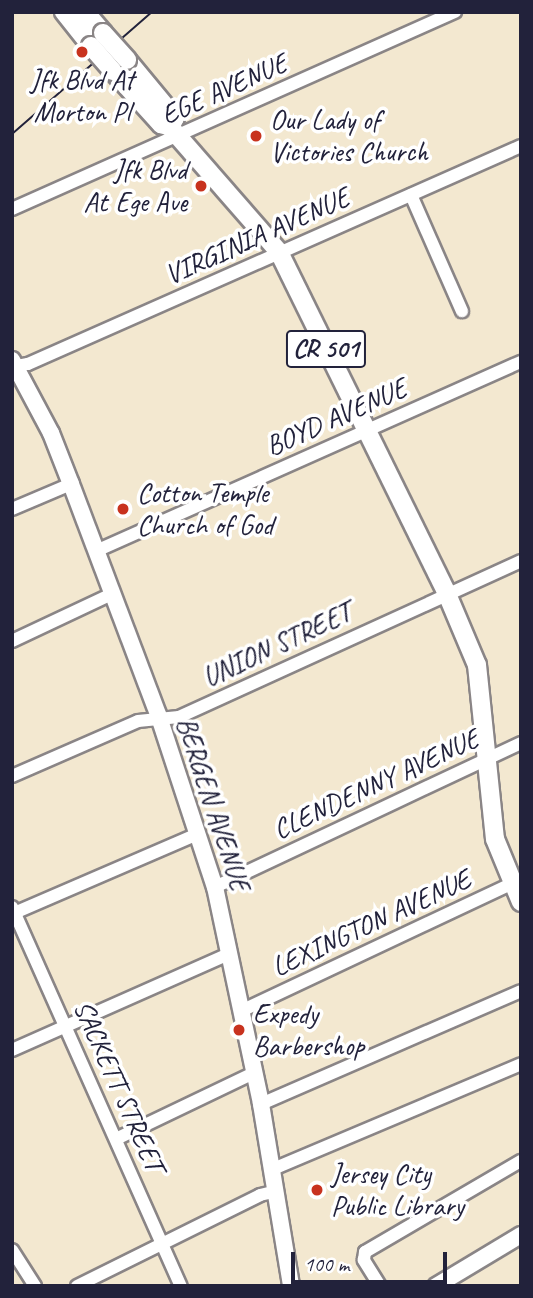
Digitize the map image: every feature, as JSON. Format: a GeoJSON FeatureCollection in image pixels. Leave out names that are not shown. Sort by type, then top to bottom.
{"type":"FeatureCollection","features":[{"type":"Feature","properties":{"kind":"main road","name":"CR 501"},"geometry":{"type":"LineString","coordinates":[[64,12],[97,39],[120,66],[161,124],[174,131],[279,252],[447,594],[477,665],[495,839],[516,882],[521,902]]}},
{"type":"Feature","properties":{"kind":"main road","name":"CR 501"},"geometry":{"type":"LineString","coordinates":[[85,12],[97,39]]}},
{"type":"Feature","properties":{"kind":"street","name":"EGE AVENUE"},"geometry":{"type":"LineString","coordinates":[[12,209],[174,131],[455,12]]}},
{"type":"Feature","properties":{"kind":"street","name":"VIRGINIA AVENUE"},"geometry":{"type":"LineString","coordinates":[[13,365],[521,146]]}},
{"type":"Feature","properties":{"kind":"street"},"geometry":{"type":"LineString","coordinates":[[411,195],[462,311]]}},
{"type":"Feature","properties":{"kind":"street","name":"BOYD AVENUE"},"geometry":{"type":"LineString","coordinates":[[96,551],[521,362]]}},
{"type":"Feature","properties":{"kind":"street","name":"BERGEN AVENUE"},"geometry":{"type":"LineString","coordinates":[[13,365],[51,433],[71,484],[159,717],[215,887],[261,1104],[291,1286]]}},
{"type":"Feature","properties":{"kind":"street"},"geometry":{"type":"LineString","coordinates":[[12,509],[71,484]]}},
{"type":"Feature","properties":{"kind":"street","name":"UNION STREET"},"geometry":{"type":"LineString","coordinates":[[12,776],[138,721],[179,717],[521,561]]}},
{"type":"Feature","properties":{"kind":"street"},"geometry":{"type":"LineString","coordinates":[[12,640],[112,594]]}},
{"type":"Feature","properties":{"kind":"street","name":"CLENDENNY AVENUE"},"geometry":{"type":"LineString","coordinates":[[215,887],[521,743]]}},
{"type":"Feature","properties":{"kind":"street"},"geometry":{"type":"LineString","coordinates":[[13,911],[198,834]]}},
{"type":"Feature","properties":{"kind":"street","name":"LEXINGTON AVENUE"},"geometry":{"type":"LineString","coordinates":[[241,1012],[516,882]]}},
{"type":"Feature","properties":{"kind":"street","name":"SACKETT STREET"},"geometry":{"type":"LineString","coordinates":[[13,911],[181,1286]]}},
{"type":"Feature","properties":{"kind":"street"},"geometry":{"type":"LineString","coordinates":[[12,1050],[229,954]]}},
{"type":"Feature","properties":{"kind":"street"},"geometry":{"type":"LineString","coordinates":[[261,1104],[521,991]]}},
{"type":"Feature","properties":{"kind":"street"},"geometry":{"type":"LineString","coordinates":[[273,1170],[521,1064]]}},
{"type":"Feature","properties":{"kind":"street"},"geometry":{"type":"LineString","coordinates":[[116,1139],[254,1073]]}},
{"type":"Feature","properties":{"kind":"street"},"geometry":{"type":"LineString","coordinates":[[380,1286],[364,1260],[365,1252],[521,1161]]}},
{"type":"Feature","properties":{"kind":"street"},"geometry":{"type":"LineString","coordinates":[[77,1286],[260,1195],[276,1191]]}},
{"type":"Feature","properties":{"kind":"street"},"geometry":{"type":"LineString","coordinates":[[436,1286],[521,1235]]}},
{"type":"Feature","properties":{"kind":"street"},"geometry":{"type":"LineString","coordinates":[[12,1250],[35,1286]]}},
{"type":"Feature","properties":{"kind":"tram line"},"geometry":{"type":"LineString","coordinates":[[12,134],[152,12]]}},
{"type":"Feature","properties":{"kind":"place","name":"Jfk Blvd At Morton Pl"},"geometry":{"type":"Point","coordinates":[82,52]}},
{"type":"Feature","properties":{"kind":"place","name":"Our Lady of Victories Church"},"geometry":{"type":"Point","coordinates":[256,136]}},
{"type":"Feature","properties":{"kind":"place","name":"Jfk Blvd At Ege Ave"},"geometry":{"type":"Point","coordinates":[201,186]}},
{"type":"Feature","properties":{"kind":"place","name":"Cotton Temple Church of God"},"geometry":{"type":"Point","coordinates":[123,509]}},
{"type":"Feature","properties":{"kind":"place","name":"Expedy Barbershop"},"geometry":{"type":"Point","coordinates":[239,1030]}},
{"type":"Feature","properties":{"kind":"place","name":"Jersey City Public Library"},"geometry":{"type":"Point","coordinates":[317,1190]}}]}
